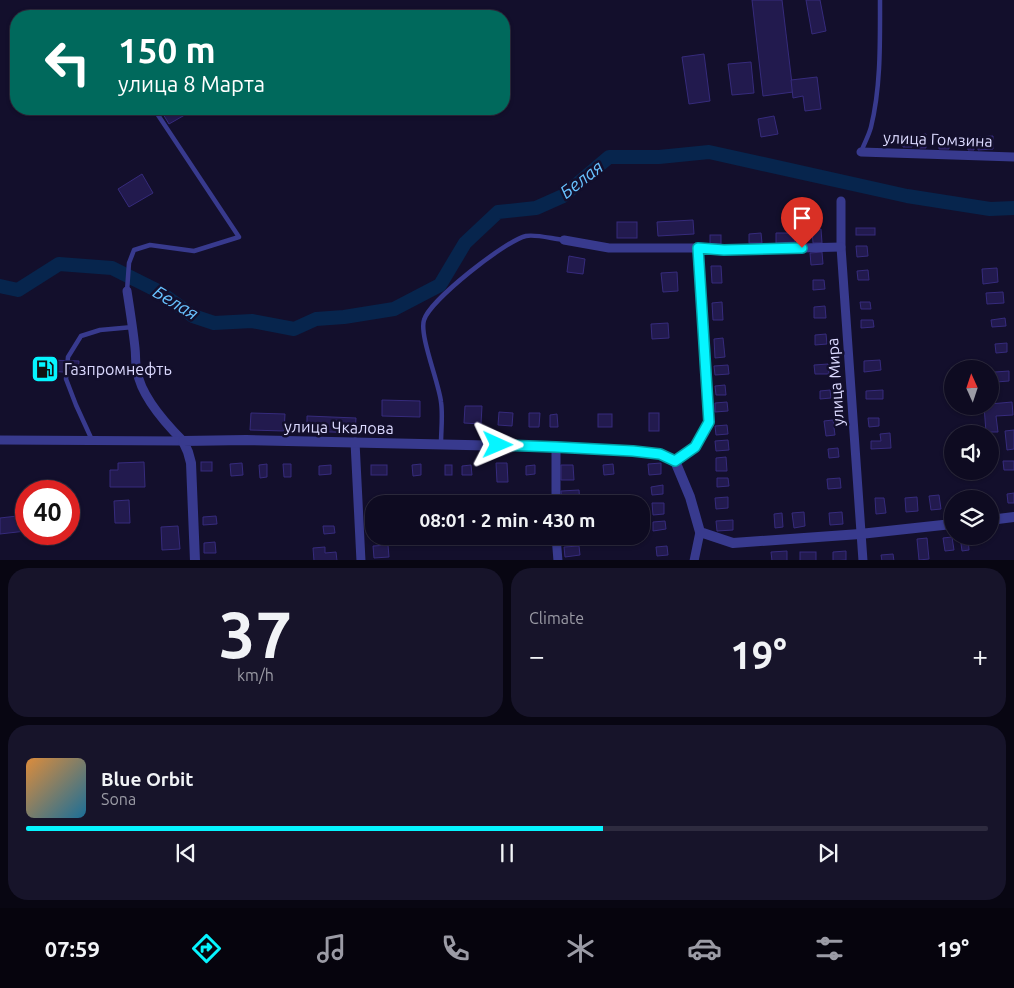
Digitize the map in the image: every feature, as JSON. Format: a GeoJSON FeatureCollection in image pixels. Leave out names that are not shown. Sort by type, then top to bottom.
{"type":"FeatureCollection","features":[{"type":"Feature","properties":{"kind":"street","name":"улица Гомзина"},"geometry":{"type":"LineString","coordinates":[[861,152],[1014,157]]}},
{"type":"Feature","properties":{"kind":"street","name":"улица Мира"},"geometry":{"type":"LineString","coordinates":[[841,201],[841,247],[863,560]]}},
{"type":"Feature","properties":{"kind":"street"},"geometry":{"type":"LineString","coordinates":[[564,240],[609,248],[698,248],[724,250],[841,247]]}},
{"type":"Feature","properties":{"kind":"street"},"geometry":{"type":"LineString","coordinates":[[694,560],[700,532],[690,497],[675,461],[695,447],[709,422],[698,248]]}},
{"type":"Feature","properties":{"kind":"street"},"geometry":{"type":"LineString","coordinates":[[127,291],[137,372],[141,385],[153,405],[183,441],[188,452],[195,560]]}},
{"type":"Feature","properties":{"kind":"street","name":"улица Чкалова"},"geometry":{"type":"LineString","coordinates":[[0,440],[246,440],[556,447],[660,454],[675,461]]}},
{"type":"Feature","properties":{"kind":"street"},"geometry":{"type":"LineString","coordinates":[[355,442],[361,560]]}},
{"type":"Feature","properties":{"kind":"street"},"geometry":{"type":"LineString","coordinates":[[556,447],[556,495]]}},
{"type":"Feature","properties":{"kind":"street"},"geometry":{"type":"LineString","coordinates":[[999,519],[1014,517]]}},
{"type":"Feature","properties":{"kind":"street"},"geometry":{"type":"LineString","coordinates":[[700,532],[733,543],[860,534],[944,525]]}},
{"type":"Feature","properties":{"kind":"street"},"geometry":{"type":"LineString","coordinates":[[557,545],[558,560]]}},
{"type":"Feature","properties":{"kind":"lane"},"geometry":{"type":"LineString","coordinates":[[861,152],[871,129],[876,100],[880,46],[880,0]]}},
{"type":"Feature","properties":{"kind":"lane"},"geometry":{"type":"LineString","coordinates":[[127,291],[129,263],[134,250],[150,245],[194,250],[239,237],[158,115]]}},
{"type":"Feature","properties":{"kind":"lane"},"geometry":{"type":"LineString","coordinates":[[441,444],[441,402],[424,329],[424,321],[431,308],[452,287],[499,251],[520,238],[529,236],[564,240]]}},
{"type":"Feature","properties":{"kind":"lane"},"geometry":{"type":"LineString","coordinates":[[92,440],[66,379],[68,357],[81,336],[100,330],[132,327]]}},
{"type":"Feature","properties":{"kind":"building"},"geometry":{"type":"Polygon","coordinates":[[[752,0],[782,0],[793,92],[763,96],[752,0]]]}},
{"type":"Feature","properties":{"kind":"building"},"geometry":{"type":"Polygon","coordinates":[[[806,0],[820,0],[826,31],[812,34],[806,0]]]}},
{"type":"Feature","properties":{"kind":"building"},"geometry":{"type":"Polygon","coordinates":[[[704,54],[710,101],[689,104],[682,57],[704,54]]]}},
{"type":"Feature","properties":{"kind":"building"},"geometry":{"type":"Polygon","coordinates":[[[751,62],[754,93],[732,95],[728,64],[751,62]]]}},
{"type":"Feature","properties":{"kind":"building"},"geometry":{"type":"Polygon","coordinates":[[[817,77],[821,109],[805,111],[803,96],[793,98],[791,80],[817,77]]]}},
{"type":"Feature","properties":{"kind":"building"},"geometry":{"type":"Polygon","coordinates":[[[164,115],[185,115],[169,124],[164,115]]]}},
{"type":"Feature","properties":{"kind":"building"},"geometry":{"type":"Polygon","coordinates":[[[774,116],[778,134],[761,137],[758,119],[774,116]]]}},
{"type":"Feature","properties":{"kind":"building"},"geometry":{"type":"Polygon","coordinates":[[[926,134],[926,148],[919,148],[919,135],[926,134]]]}},
{"type":"Feature","properties":{"kind":"building"},"geometry":{"type":"Polygon","coordinates":[[[993,136],[993,149],[978,150],[978,137],[993,136]]]}},
{"type":"Feature","properties":{"kind":"building"},"geometry":{"type":"Polygon","coordinates":[[[902,137],[912,137],[912,147],[903,147],[902,137]]]}},
{"type":"Feature","properties":{"kind":"building"},"geometry":{"type":"Polygon","coordinates":[[[949,137],[949,149],[939,149],[939,138],[949,137]]]}},
{"type":"Feature","properties":{"kind":"building"},"geometry":{"type":"Polygon","coordinates":[[[973,138],[974,150],[968,150],[968,139],[973,138]]]}},
{"type":"Feature","properties":{"kind":"building"},"geometry":{"type":"Polygon","coordinates":[[[142,174],[153,193],[129,207],[118,189],[142,174]]]}},
{"type":"Feature","properties":{"kind":"building"},"geometry":{"type":"Polygon","coordinates":[[[693,220],[694,234],[658,236],[657,222],[693,220]]]}},
{"type":"Feature","properties":{"kind":"building"},"geometry":{"type":"Polygon","coordinates":[[[617,222],[637,222],[637,238],[617,238],[617,222]]]}},
{"type":"Feature","properties":{"kind":"building"},"geometry":{"type":"Polygon","coordinates":[[[856,228],[875,228],[875,235],[856,235],[856,228]]]}},
{"type":"Feature","properties":{"kind":"building"},"geometry":{"type":"Polygon","coordinates":[[[821,229],[822,243],[813,243],[812,230],[821,229]]]}},
{"type":"Feature","properties":{"kind":"building"},"geometry":{"type":"Polygon","coordinates":[[[761,233],[762,243],[749,243],[749,234],[761,233]]]}},
{"type":"Feature","properties":{"kind":"building"},"geometry":{"type":"Polygon","coordinates":[[[776,233],[794,233],[795,242],[776,243],[776,233]]]}},
{"type":"Feature","properties":{"kind":"building"},"geometry":{"type":"Polygon","coordinates":[[[710,235],[721,235],[721,244],[710,244],[710,235]]]}},
{"type":"Feature","properties":{"kind":"building"},"geometry":{"type":"Polygon","coordinates":[[[856,246],[867,246],[868,256],[857,257],[856,246]]]}},
{"type":"Feature","properties":{"kind":"building"},"geometry":{"type":"Polygon","coordinates":[[[822,252],[823,264],[811,265],[810,253],[822,252]]]}},
{"type":"Feature","properties":{"kind":"building"},"geometry":{"type":"Polygon","coordinates":[[[569,256],[585,259],[583,274],[567,272],[569,256]]]}},
{"type":"Feature","properties":{"kind":"building"},"geometry":{"type":"Polygon","coordinates":[[[711,266],[721,266],[722,283],[712,283],[711,266]]]}},
{"type":"Feature","properties":{"kind":"building"},"geometry":{"type":"Polygon","coordinates":[[[997,268],[998,282],[983,284],[982,269],[997,268]]]}},
{"type":"Feature","properties":{"kind":"building"},"geometry":{"type":"Polygon","coordinates":[[[868,270],[869,280],[858,280],[857,271],[868,270]]]}},
{"type":"Feature","properties":{"kind":"building"},"geometry":{"type":"Polygon","coordinates":[[[677,272],[678,291],[663,292],[661,273],[677,272]]]}},
{"type":"Feature","properties":{"kind":"building"},"geometry":{"type":"Polygon","coordinates":[[[813,280],[824,280],[825,289],[813,290],[813,280]]]}},
{"type":"Feature","properties":{"kind":"building"},"geometry":{"type":"Polygon","coordinates":[[[1003,292],[1004,303],[987,304],[986,293],[1003,292]]]}},
{"type":"Feature","properties":{"kind":"building"},"geometry":{"type":"Polygon","coordinates":[[[722,302],[723,320],[713,320],[712,303],[722,302]]]}},
{"type":"Feature","properties":{"kind":"building"},"geometry":{"type":"Polygon","coordinates":[[[860,302],[870,302],[871,309],[861,309],[860,302]]]}},
{"type":"Feature","properties":{"kind":"building"},"geometry":{"type":"Polygon","coordinates":[[[825,306],[826,318],[814,318],[814,307],[825,306]]]}},
{"type":"Feature","properties":{"kind":"building"},"geometry":{"type":"Polygon","coordinates":[[[1005,318],[1006,326],[992,327],[991,320],[1005,318]]]}},
{"type":"Feature","properties":{"kind":"building"},"geometry":{"type":"Polygon","coordinates":[[[861,320],[873,320],[874,327],[861,328],[861,320]]]}},
{"type":"Feature","properties":{"kind":"building"},"geometry":{"type":"Polygon","coordinates":[[[668,323],[669,338],[652,339],[651,324],[668,323]]]}},
{"type":"Feature","properties":{"kind":"building"},"geometry":{"type":"Polygon","coordinates":[[[826,334],[827,344],[815,345],[815,335],[826,334]]]}},
{"type":"Feature","properties":{"kind":"building"},"geometry":{"type":"Polygon","coordinates":[[[723,338],[725,357],[715,358],[714,339],[723,338]]]}},
{"type":"Feature","properties":{"kind":"building"},"geometry":{"type":"Polygon","coordinates":[[[1007,343],[1007,352],[996,353],[995,344],[1007,343]]]}},
{"type":"Feature","properties":{"kind":"building"},"geometry":{"type":"Polygon","coordinates":[[[43,356],[52,356],[52,371],[42,371],[43,356]]]}},
{"type":"Feature","properties":{"kind":"building"},"geometry":{"type":"Polygon","coordinates":[[[49,360],[79,361],[78,373],[48,371],[49,360]]]}},
{"type":"Feature","properties":{"kind":"building"},"geometry":{"type":"Polygon","coordinates":[[[880,360],[881,370],[864,372],[864,361],[880,360]]]}},
{"type":"Feature","properties":{"kind":"building"},"geometry":{"type":"Polygon","coordinates":[[[828,364],[829,374],[815,374],[814,365],[828,364]]]}},
{"type":"Feature","properties":{"kind":"building"},"geometry":{"type":"Polygon","coordinates":[[[728,365],[729,374],[715,375],[714,366],[728,365]]]}},
{"type":"Feature","properties":{"kind":"building"},"geometry":{"type":"Polygon","coordinates":[[[1009,371],[1009,381],[999,382],[999,372],[1009,371]]]}},
{"type":"Feature","properties":{"kind":"building"},"geometry":{"type":"Polygon","coordinates":[[[725,385],[726,395],[716,395],[715,386],[725,385]]]}},
{"type":"Feature","properties":{"kind":"building"},"geometry":{"type":"Polygon","coordinates":[[[830,390],[831,398],[820,399],[820,391],[830,390]]]}},
{"type":"Feature","properties":{"kind":"building"},"geometry":{"type":"Polygon","coordinates":[[[883,390],[883,399],[866,399],[866,391],[883,390]]]}},
{"type":"Feature","properties":{"kind":"building"},"geometry":{"type":"Polygon","coordinates":[[[382,400],[420,401],[420,417],[382,416],[382,400]]]}},
{"type":"Feature","properties":{"kind":"building"},"geometry":{"type":"Polygon","coordinates":[[[727,402],[728,411],[715,412],[715,403],[727,402]]]}},
{"type":"Feature","properties":{"kind":"building"},"geometry":{"type":"Polygon","coordinates":[[[1012,402],[1013,415],[996,416],[997,425],[985,425],[985,415],[999,415],[999,403],[1012,402]]]}},
{"type":"Feature","properties":{"kind":"building"},"geometry":{"type":"Polygon","coordinates":[[[465,406],[482,406],[481,424],[464,423],[465,406]]]}},
{"type":"Feature","properties":{"kind":"building"},"geometry":{"type":"Polygon","coordinates":[[[499,412],[513,413],[512,426],[498,425],[499,412]]]}},
{"type":"Feature","properties":{"kind":"building"},"geometry":{"type":"Polygon","coordinates":[[[251,413],[285,414],[284,431],[250,430],[251,413]]]}},
{"type":"Feature","properties":{"kind":"building"},"geometry":{"type":"Polygon","coordinates":[[[529,413],[540,413],[539,427],[529,427],[529,413]]]}},
{"type":"Feature","properties":{"kind":"building"},"geometry":{"type":"Polygon","coordinates":[[[649,413],[659,413],[659,431],[649,431],[649,413]]]}},
{"type":"Feature","properties":{"kind":"building"},"geometry":{"type":"Polygon","coordinates":[[[557,414],[558,427],[550,427],[550,415],[557,414]]]}},
{"type":"Feature","properties":{"kind":"building"},"geometry":{"type":"Polygon","coordinates":[[[598,414],[612,414],[612,427],[598,427],[598,414]]]}},
{"type":"Feature","properties":{"kind":"building"},"geometry":{"type":"Polygon","coordinates":[[[307,416],[356,418],[355,433],[307,431],[307,416]]]}},
{"type":"Feature","properties":{"kind":"building"},"geometry":{"type":"Polygon","coordinates":[[[868,418],[879,418],[879,426],[869,427],[868,418]]]}},
{"type":"Feature","properties":{"kind":"building"},"geometry":{"type":"Polygon","coordinates":[[[833,420],[835,435],[826,436],[824,421],[833,420]]]}},
{"type":"Feature","properties":{"kind":"building"},"geometry":{"type":"Polygon","coordinates":[[[727,425],[728,434],[716,435],[715,426],[727,425]]]}},
{"type":"Feature","properties":{"kind":"building"},"geometry":{"type":"Polygon","coordinates":[[[1014,430],[1014,449],[1007,450],[1005,431],[1014,430]]]}},
{"type":"Feature","properties":{"kind":"building"},"geometry":{"type":"Polygon","coordinates":[[[890,433],[891,448],[871,449],[871,441],[881,441],[880,434],[890,433]]]}},
{"type":"Feature","properties":{"kind":"building"},"geometry":{"type":"Polygon","coordinates":[[[728,440],[729,450],[716,451],[715,441],[728,440]]]}},
{"type":"Feature","properties":{"kind":"building"},"geometry":{"type":"Polygon","coordinates":[[[838,448],[839,457],[829,458],[828,449],[838,448]]]}},
{"type":"Feature","properties":{"kind":"building"},"geometry":{"type":"Polygon","coordinates":[[[726,457],[727,471],[716,471],[716,458],[726,457]]]}},
{"type":"Feature","properties":{"kind":"building"},"geometry":{"type":"Polygon","coordinates":[[[1003,461],[1014,461],[1014,470],[1004,470],[1003,461]]]}},
{"type":"Feature","properties":{"kind":"building"},"geometry":{"type":"Polygon","coordinates":[[[144,462],[145,487],[110,487],[110,470],[118,470],[118,463],[144,462]]]}},
{"type":"Feature","properties":{"kind":"building"},"geometry":{"type":"Polygon","coordinates":[[[201,462],[212,462],[212,471],[201,471],[201,462]]]}},
{"type":"Feature","properties":{"kind":"building"},"geometry":{"type":"Polygon","coordinates":[[[242,463],[243,475],[231,476],[230,464],[242,463]]]}},
{"type":"Feature","properties":{"kind":"building"},"geometry":{"type":"Polygon","coordinates":[[[496,463],[507,463],[508,482],[497,482],[496,463]]]}},
{"type":"Feature","properties":{"kind":"building"},"geometry":{"type":"Polygon","coordinates":[[[661,463],[661,474],[649,475],[648,464],[661,463]]]}},
{"type":"Feature","properties":{"kind":"building"},"geometry":{"type":"Polygon","coordinates":[[[267,464],[267,477],[260,478],[259,465],[267,464]]]}},
{"type":"Feature","properties":{"kind":"building"},"geometry":{"type":"Polygon","coordinates":[[[283,464],[291,464],[291,477],[284,477],[283,464]]]}},
{"type":"Feature","properties":{"kind":"building"},"geometry":{"type":"Polygon","coordinates":[[[421,464],[421,475],[413,476],[412,465],[421,464]]]}},
{"type":"Feature","properties":{"kind":"building"},"geometry":{"type":"Polygon","coordinates":[[[613,464],[614,474],[604,475],[603,465],[613,464]]]}},
{"type":"Feature","properties":{"kind":"building"},"geometry":{"type":"Polygon","coordinates":[[[331,465],[331,474],[319,475],[319,466],[331,465]]]}},
{"type":"Feature","properties":{"kind":"building"},"geometry":{"type":"Polygon","coordinates":[[[371,465],[387,465],[387,475],[371,475],[371,465]]]}},
{"type":"Feature","properties":{"kind":"building"},"geometry":{"type":"Polygon","coordinates":[[[445,465],[452,465],[452,475],[445,475],[445,465]]]}},
{"type":"Feature","properties":{"kind":"building"},"geometry":{"type":"Polygon","coordinates":[[[471,465],[472,475],[462,475],[462,466],[471,465]]]}},
{"type":"Feature","properties":{"kind":"building"},"geometry":{"type":"Polygon","coordinates":[[[535,465],[535,474],[526,475],[526,466],[535,465]]]}},
{"type":"Feature","properties":{"kind":"building"},"geometry":{"type":"Polygon","coordinates":[[[561,465],[573,465],[574,480],[561,480],[561,465]]]}},
{"type":"Feature","properties":{"kind":"building"},"geometry":{"type":"Polygon","coordinates":[[[717,478],[728,478],[729,486],[717,487],[717,478]]]}},
{"type":"Feature","properties":{"kind":"building"},"geometry":{"type":"Polygon","coordinates":[[[840,478],[841,488],[828,489],[827,479],[840,478]]]}},
{"type":"Feature","properties":{"kind":"building"},"geometry":{"type":"Polygon","coordinates":[[[663,485],[663,494],[652,495],[651,487],[663,485]]]}},
{"type":"Feature","properties":{"kind":"building"},"geometry":{"type":"Polygon","coordinates":[[[579,490],[579,495],[561,495],[561,491],[579,490]]]}},
{"type":"Feature","properties":{"kind":"building"},"geometry":{"type":"Polygon","coordinates":[[[1014,493],[1014,503],[1008,503],[1007,494],[1014,493]]]}},
{"type":"Feature","properties":{"kind":"building"},"geometry":{"type":"Polygon","coordinates":[[[939,495],[941,509],[931,510],[929,496],[939,495]]]}},
{"type":"Feature","properties":{"kind":"building"},"geometry":{"type":"Polygon","coordinates":[[[728,497],[728,508],[716,509],[715,498],[728,497]]]}},
{"type":"Feature","properties":{"kind":"building"},"geometry":{"type":"Polygon","coordinates":[[[917,497],[918,511],[906,512],[905,498],[917,497]]]}},
{"type":"Feature","properties":{"kind":"building"},"geometry":{"type":"Polygon","coordinates":[[[875,498],[884,498],[886,513],[876,514],[875,498]]]}},
{"type":"Feature","properties":{"kind":"building"},"geometry":{"type":"Polygon","coordinates":[[[129,500],[130,523],[115,523],[114,501],[129,500]]]}},
{"type":"Feature","properties":{"kind":"building"},"geometry":{"type":"Polygon","coordinates":[[[652,503],[664,503],[664,514],[653,515],[652,503]]]}},
{"type":"Feature","properties":{"kind":"building"},"geometry":{"type":"Polygon","coordinates":[[[804,512],[805,526],[794,528],[792,513],[804,512]]]}},
{"type":"Feature","properties":{"kind":"building"},"geometry":{"type":"Polygon","coordinates":[[[842,512],[843,524],[830,525],[829,513],[842,512]]]}},
{"type":"Feature","properties":{"kind":"building"},"geometry":{"type":"Polygon","coordinates":[[[782,513],[783,527],[775,528],[774,514],[782,513]]]}},
{"type":"Feature","properties":{"kind":"building"},"geometry":{"type":"Polygon","coordinates":[[[15,516],[15,532],[0,534],[0,518],[15,516]]]}},
{"type":"Feature","properties":{"kind":"building"},"geometry":{"type":"Polygon","coordinates":[[[216,516],[217,524],[203,525],[203,517],[216,516]]]}},
{"type":"Feature","properties":{"kind":"building"},"geometry":{"type":"Polygon","coordinates":[[[733,520],[733,530],[717,531],[716,521],[733,520]]]}},
{"type":"Feature","properties":{"kind":"building"},"geometry":{"type":"Polygon","coordinates":[[[665,521],[666,529],[653,531],[653,522],[665,521]]]}},
{"type":"Feature","properties":{"kind":"building"},"geometry":{"type":"Polygon","coordinates":[[[178,526],[180,549],[162,550],[161,527],[178,526]]]}},
{"type":"Feature","properties":{"kind":"building"},"geometry":{"type":"Polygon","coordinates":[[[323,526],[334,526],[335,533],[324,534],[323,526]]]}},
{"type":"Feature","properties":{"kind":"building"},"geometry":{"type":"Polygon","coordinates":[[[927,538],[929,559],[919,560],[917,539],[927,538]]]}},
{"type":"Feature","properties":{"kind":"building"},"geometry":{"type":"Polygon","coordinates":[[[215,542],[216,553],[204,553],[204,543],[215,542]]]}},
{"type":"Feature","properties":{"kind":"building"},"geometry":{"type":"Polygon","coordinates":[[[388,545],[389,557],[374,558],[373,546],[388,545]]]}},
{"type":"Feature","properties":{"kind":"building"},"geometry":{"type":"Polygon","coordinates":[[[944,545],[953,545],[954,550],[945,551],[944,545]]]}},
{"type":"Feature","properties":{"kind":"building"},"geometry":{"type":"Polygon","coordinates":[[[961,545],[969,545],[969,550],[962,551],[961,545]]]}},
{"type":"Feature","properties":{"kind":"building"},"geometry":{"type":"Polygon","coordinates":[[[579,546],[580,555],[565,557],[564,547],[579,546]]]}},
{"type":"Feature","properties":{"kind":"building"},"geometry":{"type":"Polygon","coordinates":[[[667,546],[668,555],[657,556],[656,547],[667,546]]]}},
{"type":"Feature","properties":{"kind":"building"},"geometry":{"type":"Polygon","coordinates":[[[325,547],[325,553],[336,552],[337,560],[314,560],[313,548],[325,547]]]}},
{"type":"Feature","properties":{"kind":"building"},"geometry":{"type":"Polygon","coordinates":[[[787,551],[787,560],[772,560],[771,552],[787,551]]]}},
{"type":"Feature","properties":{"kind":"building"},"geometry":{"type":"Polygon","coordinates":[[[846,551],[846,560],[833,560],[833,552],[846,551]]]}},
{"type":"Feature","properties":{"kind":"building"},"geometry":{"type":"Polygon","coordinates":[[[800,552],[816,552],[816,560],[800,560],[800,552]]]}},
{"type":"Feature","properties":{"kind":"building"},"geometry":{"type":"Polygon","coordinates":[[[893,554],[894,560],[882,560],[881,555],[893,554]]]}},
{"type":"Feature","properties":{"kind":"waterway","name":"Белая"},"geometry":{"type":"LineString","coordinates":[[0,286],[18,290],[59,264],[112,268],[158,291],[193,316],[214,323],[252,321],[294,329],[316,319],[344,317],[394,309],[440,285],[465,243],[498,212],[536,208],[563,196],[609,157],[659,157],[709,152],[907,196],[990,209],[1014,208]]}},
{"type":"Feature","properties":{"kind":"place","name":"Газпромнефть"},"geometry":{"type":"Point","coordinates":[45,369]}},
{"type":"Feature","properties":{"kind":"route"},"geometry":{"type":"LineString","coordinates":[[498,445],[633,451],[660,454],[675,461],[695,447],[709,422],[698,248],[724,250],[802,248]]}}]}
